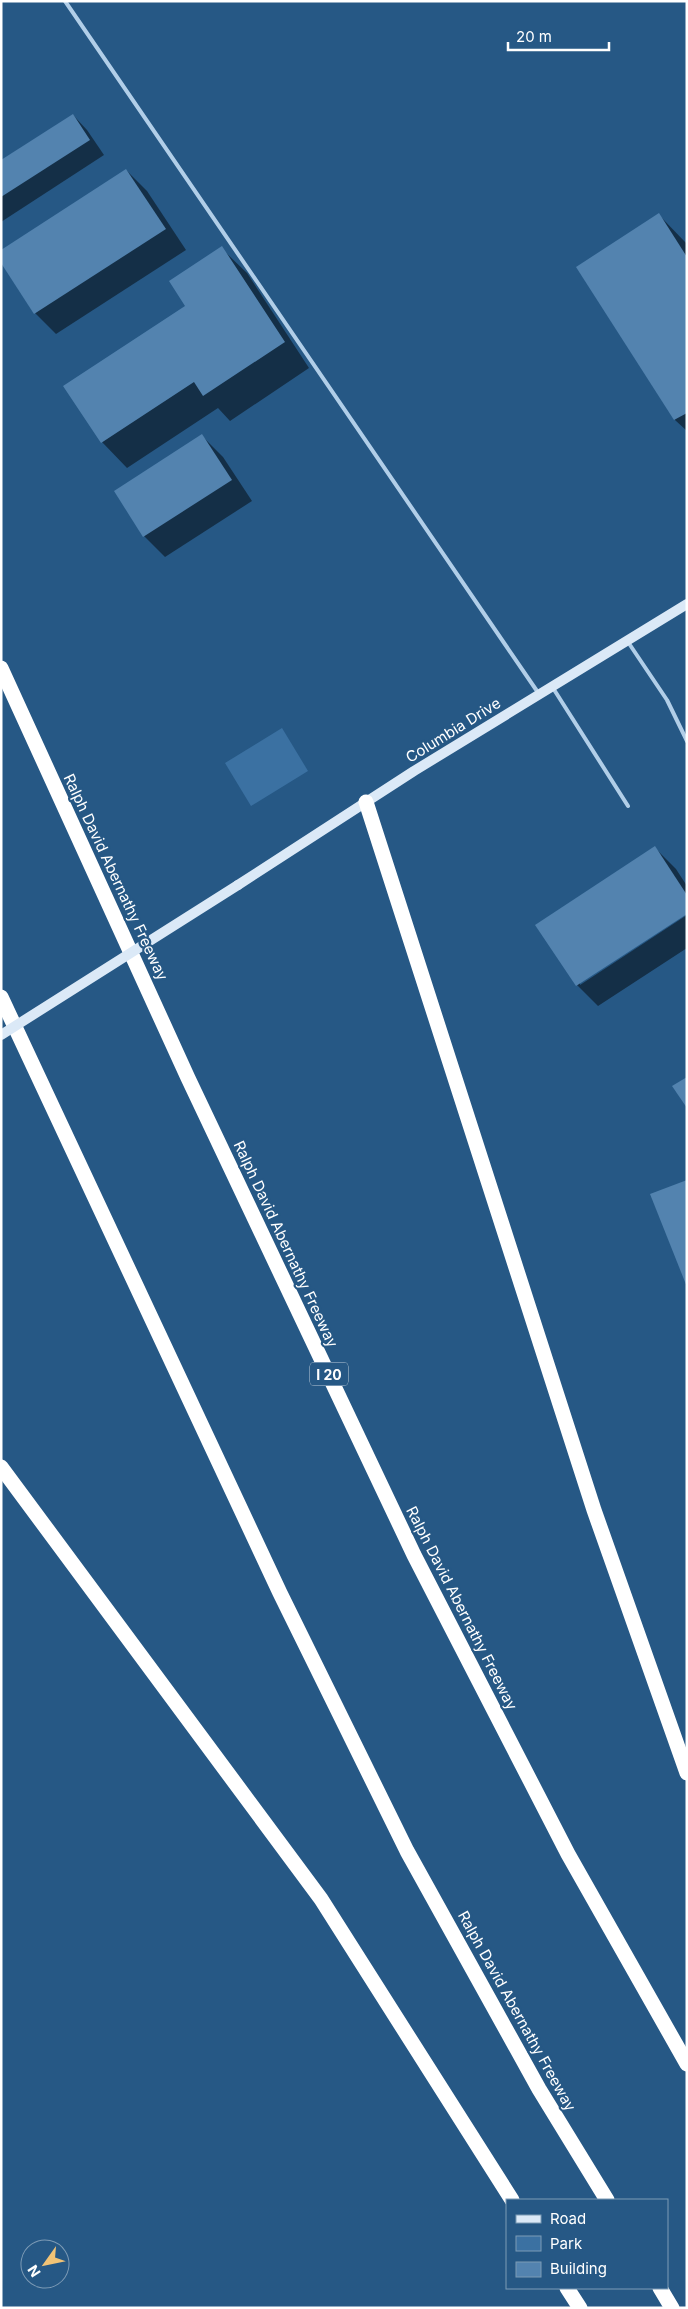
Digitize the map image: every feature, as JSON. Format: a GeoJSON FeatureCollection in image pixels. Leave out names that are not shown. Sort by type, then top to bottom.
{"type":"FeatureCollection","features":[{"type":"Feature","properties":{"kind":"highway","name":"Ralph David Abernathy Freeway"},"geometry":{"type":"LineString","coordinates":[[1,668],[188,1078],[414,1555],[568,1854],[687,2064]]}},
{"type":"Feature","properties":{"kind":"highway"},"geometry":{"type":"LineString","coordinates":[[366,802],[594,1510],[687,1773]]}},
{"type":"Feature","properties":{"kind":"highway","name":"Ralph David Abernathy Freeway"},"geometry":{"type":"LineString","coordinates":[[1,997],[280,1593],[402,1842],[539,2088],[606,2199]]}},
{"type":"Feature","properties":{"kind":"highway"},"geometry":{"type":"LineString","coordinates":[[1,1467],[321,1899],[511,2199]]}},
{"type":"Feature","properties":{"kind":"highway"},"geometry":{"type":"LineString","coordinates":[[568,2289],[580,2308]]}},
{"type":"Feature","properties":{"kind":"highway"},"geometry":{"type":"LineString","coordinates":[[661,2289],[672,2308]]}},
{"type":"Feature","properties":{"kind":"main road","name":"Columbia Drive"},"geometry":{"type":"LineString","coordinates":[[1,1035],[366,802],[687,604]]}},
{"type":"Feature","properties":{"kind":"lane"},"geometry":{"type":"LineString","coordinates":[[65,1],[539,694]]}},
{"type":"Feature","properties":{"kind":"lane"},"geometry":{"type":"LineString","coordinates":[[627,641],[667,700],[687,741]]}},
{"type":"Feature","properties":{"kind":"lane"},"geometry":{"type":"LineString","coordinates":[[552,686],[628,806]]}},
{"type":"Feature","properties":{"kind":"green space"},"geometry":{"type":"Polygon","coordinates":[[[282,728],[308,771],[251,806],[225,763],[282,728]]]}},
{"type":"Feature","properties":{"kind":"building"},"geometry":{"type":"Polygon","coordinates":[[[73,114],[90,140],[1,197],[1,160],[73,114]]]}},
{"type":"Feature","properties":{"kind":"building"},"geometry":{"type":"Polygon","coordinates":[[[126,169],[166,229],[34,314],[1,263],[1,250],[126,169]]]}},
{"type":"Feature","properties":{"kind":"building"},"geometry":{"type":"Polygon","coordinates":[[[659,213],[687,257],[687,413],[674,420],[576,267],[659,213]]]}},
{"type":"Feature","properties":{"kind":"building"},"geometry":{"type":"Polygon","coordinates":[[[222,246],[285,342],[203,396],[194,382],[101,443],[63,386],[185,306],[169,281],[222,246]]]}},
{"type":"Feature","properties":{"kind":"building"},"geometry":{"type":"Polygon","coordinates":[[[202,434],[232,480],[143,537],[114,491],[202,434]]]}},
{"type":"Feature","properties":{"kind":"building"},"geometry":{"type":"Polygon","coordinates":[[[655,846],[687,895],[687,914],[576,986],[535,925],[655,846]]]}},
{"type":"Feature","properties":{"kind":"building"},"geometry":{"type":"Polygon","coordinates":[[[687,1077],[687,1108],[672,1086],[687,1077]]]}},
{"type":"Feature","properties":{"kind":"building"},"geometry":{"type":"Polygon","coordinates":[[[687,1180],[687,1287],[650,1194],[687,1180]]]}}]}
